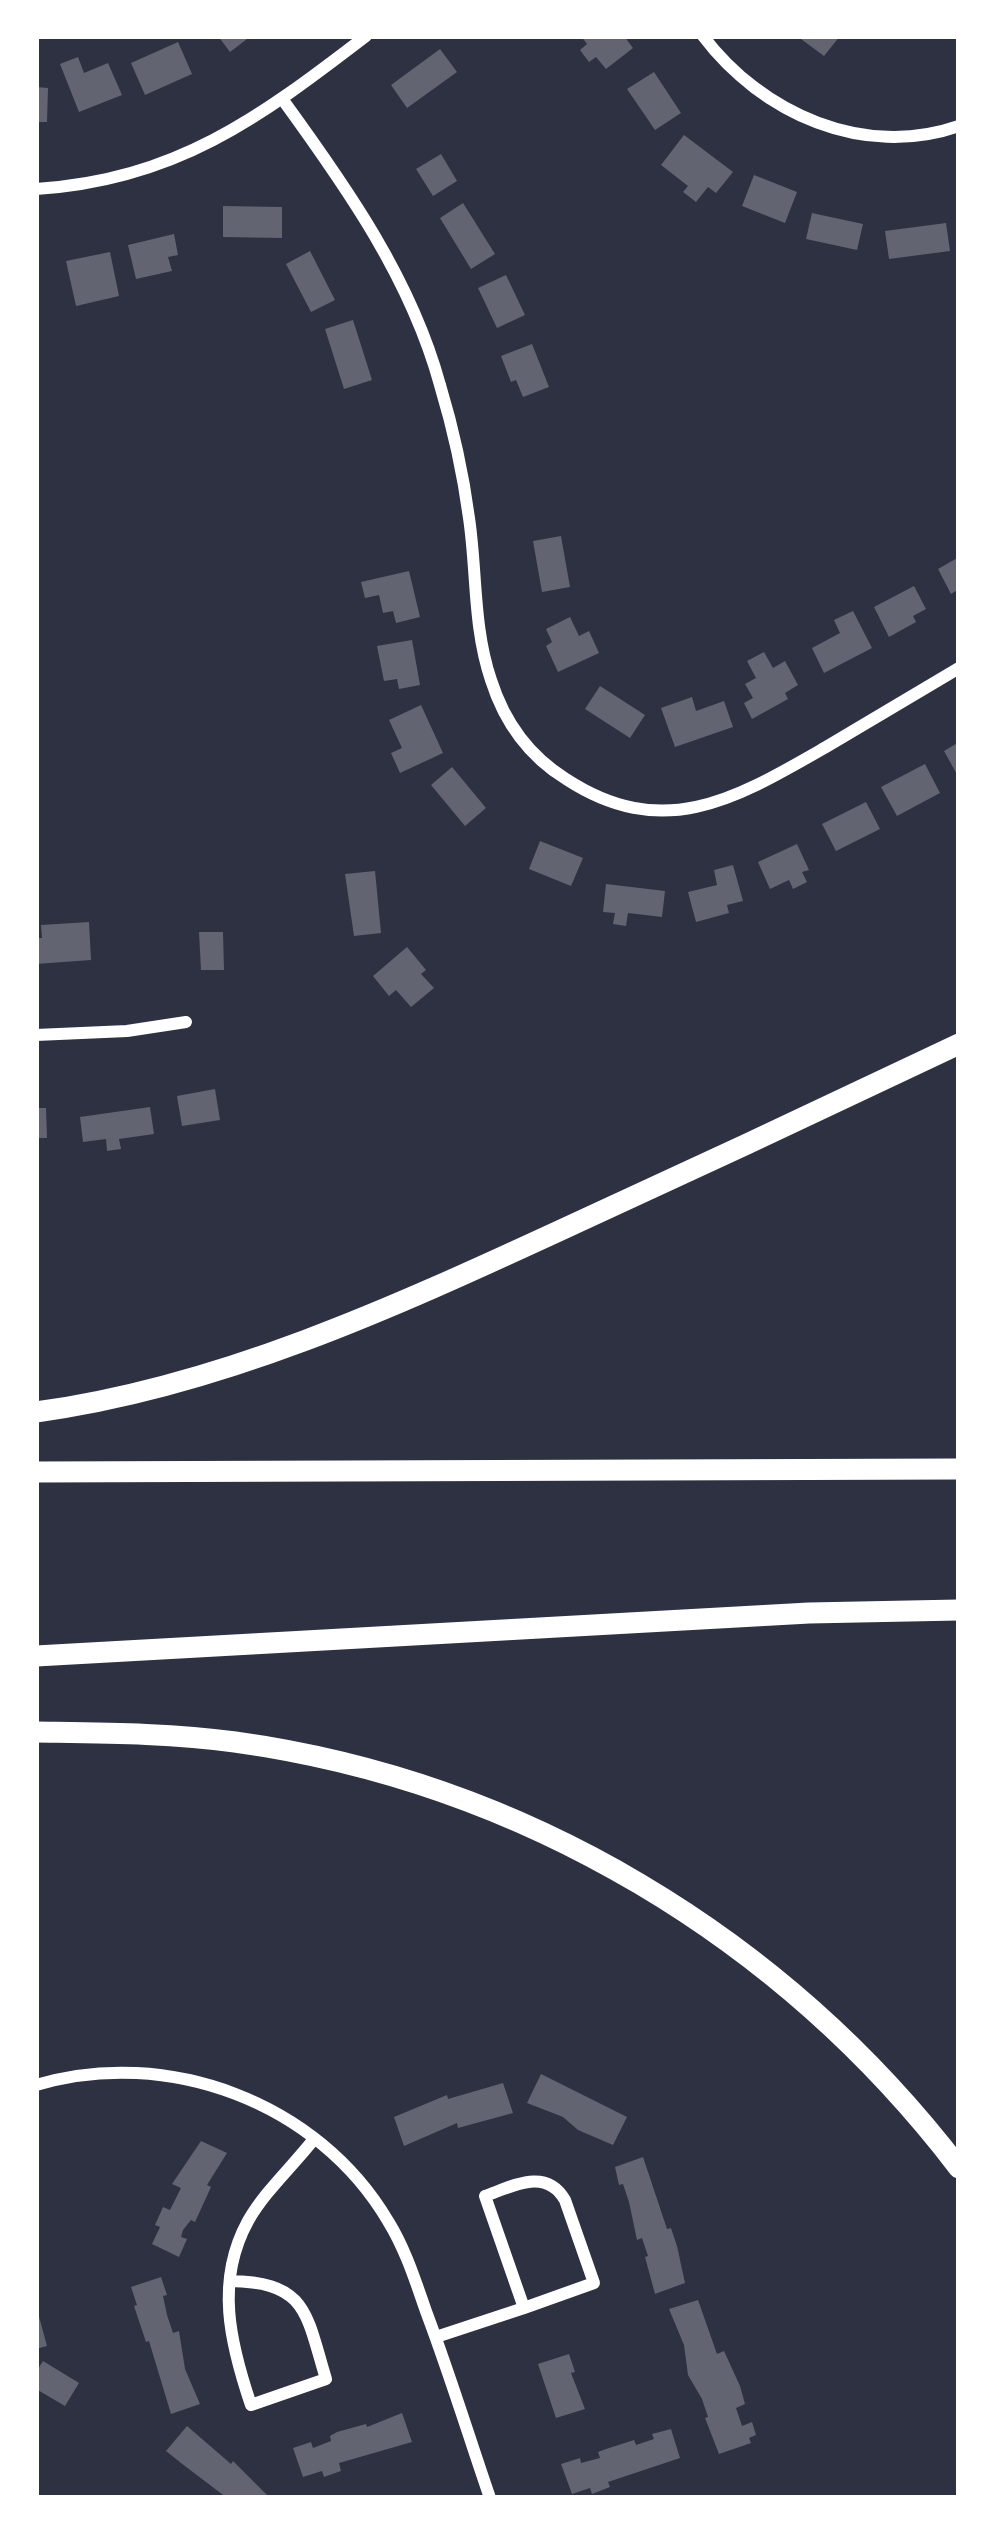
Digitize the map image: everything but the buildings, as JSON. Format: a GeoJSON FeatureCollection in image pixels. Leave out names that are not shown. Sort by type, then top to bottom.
{"type":"FeatureCollection","features":[{"type":"Feature","properties":{"kind":"highway"},"geometry":{"type":"LineString","coordinates":[[36,1412],[152,1389],[319,1336],[496,1261],[959,1044]]}},
{"type":"Feature","properties":{"kind":"highway"},"geometry":{"type":"LineString","coordinates":[[36,1472],[959,1469]]}},
{"type":"Feature","properties":{"kind":"highway"},"geometry":{"type":"LineString","coordinates":[[36,1656],[809,1613],[959,1610]]}},
{"type":"Feature","properties":{"kind":"highway"},"geometry":{"type":"LineString","coordinates":[[36,1732],[197,1739],[298,1754],[386,1773],[460,1797],[554,1837],[632,1876],[716,1931],[793,1990],[923,2121],[959,2168]]}},
{"type":"Feature","properties":{"kind":"street"},"geometry":{"type":"LineString","coordinates":[[36,189],[113,178],[170,162],[225,137],[283,100],[366,36]]}},
{"type":"Feature","properties":{"kind":"street"},"geometry":{"type":"LineString","coordinates":[[703,36],[747,83],[779,106],[812,121],[891,139],[959,126]]}},
{"type":"Feature","properties":{"kind":"street"},"geometry":{"type":"LineString","coordinates":[[283,100],[367,221],[420,328],[440,381],[470,519],[478,628],[490,678],[524,744],[553,771],[605,801],[635,808],[671,811],[706,806],[746,793],[959,668]]}},
{"type":"Feature","properties":{"kind":"street"},"geometry":{"type":"LineString","coordinates":[[36,1035],[127,1031],[186,1022]]}},
{"type":"Feature","properties":{"kind":"street"},"geometry":{"type":"LineString","coordinates":[[36,2086],[108,2072],[196,2080],[236,2092],[314,2139],[358,2179],[389,2222],[436,2337],[490,2498]]}},
{"type":"Feature","properties":{"kind":"street"},"geometry":{"type":"LineString","coordinates":[[230,2281],[281,2287],[298,2302],[326,2378],[251,2404],[227,2317],[230,2281],[236,2247],[249,2218],[314,2139]]}},
{"type":"Feature","properties":{"kind":"street"},"geometry":{"type":"LineString","coordinates":[[436,2337],[524,2308],[594,2283],[565,2200],[547,2181],[532,2180],[485,2196],[524,2308]]}}]}
